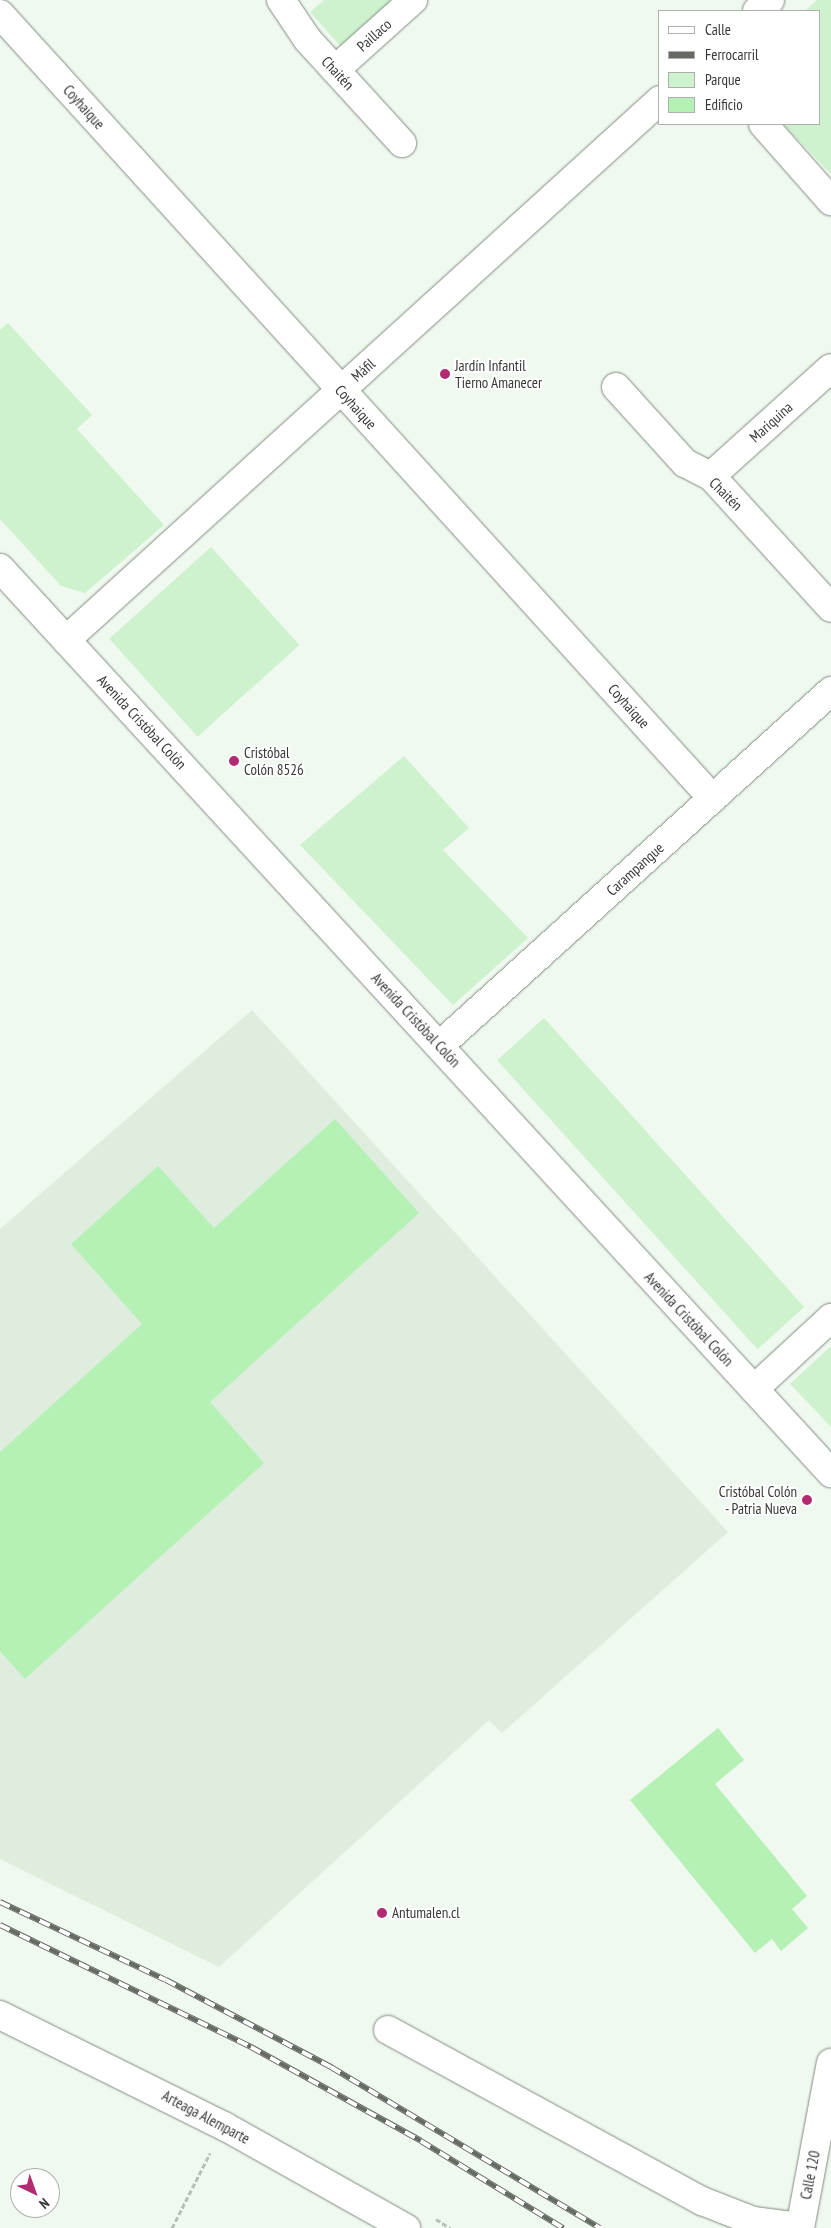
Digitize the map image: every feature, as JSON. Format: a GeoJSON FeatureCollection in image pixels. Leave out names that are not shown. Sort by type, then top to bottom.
{"type":"FeatureCollection","features":[{"type":"Feature","properties":{"kind":"street","name":"Paillaco"},"geometry":{"type":"LineString","coordinates":[[335,70],[412,0]]}},
{"type":"Feature","properties":{"kind":"street"},"geometry":{"type":"LineString","coordinates":[[759,10],[770,0]]}},
{"type":"Feature","properties":{"kind":"street","name":"Chaitén"},"geometry":{"type":"LineString","coordinates":[[290,3],[300,30],[402,143]]}},
{"type":"Feature","properties":{"kind":"street","name":"Coyhaique"},"geometry":{"type":"LineString","coordinates":[[0,14],[712,799]]}},
{"type":"Feature","properties":{"kind":"street","name":"Máfil"},"geometry":{"type":"LineString","coordinates":[[66,640],[658,102]]}},
{"type":"Feature","properties":{"kind":"street"},"geometry":{"type":"LineString","coordinates":[[763,125],[831,201]]}},
{"type":"Feature","properties":{"kind":"street","name":"Mariquina"},"geometry":{"type":"LineString","coordinates":[[712,476],[831,368]]}},
{"type":"Feature","properties":{"kind":"street","name":"Chaitén"},"geometry":{"type":"LineString","coordinates":[[616,387],[685,463],[712,476],[831,608]]}},
{"type":"Feature","properties":{"kind":"street","name":"Avenida Cristóbal Colón"},"geometry":{"type":"LineString","coordinates":[[0,568],[831,1473]]}},
{"type":"Feature","properties":{"kind":"street","name":"Carampangue"},"geometry":{"type":"LineString","coordinates":[[439,1046],[829,696]]}},
{"type":"Feature","properties":{"kind":"street"},"geometry":{"type":"LineString","coordinates":[[754,1389],[831,1318]]}},
{"type":"Feature","properties":{"kind":"street","name":"Arteaga Alemparte"},"geometry":{"type":"LineString","coordinates":[[0,2015],[224,2126],[406,2228]]}},
{"type":"Feature","properties":{"kind":"street"},"geometry":{"type":"LineString","coordinates":[[388,2030],[702,2201],[753,2221],[800,2228]]}},
{"type":"Feature","properties":{"kind":"street","name":"Calle 120"},"geometry":{"type":"LineString","coordinates":[[800,2228],[831,2063]]}},
{"type":"Feature","properties":{"kind":"path"},"geometry":{"type":"LineString","coordinates":[[172,2228],[224,2126]]}},
{"type":"Feature","properties":{"kind":"shaded area"},"geometry":{"type":"Polygon","coordinates":[[[252,1010],[728,1532],[502,1733],[489,1720],[219,1967],[0,1859],[0,1229],[252,1010]]]}},
{"type":"Feature","properties":{"kind":"green space"},"geometry":{"type":"Polygon","coordinates":[[[324,0],[400,0],[345,51],[310,12],[324,0]]]}},
{"type":"Feature","properties":{"kind":"green space"},"geometry":{"type":"Polygon","coordinates":[[[817,0],[831,0],[831,174],[784,125],[821,125],[821,10],[806,10],[817,0]]]}},
{"type":"Feature","properties":{"kind":"green space"},"geometry":{"type":"Polygon","coordinates":[[[8,323],[92,415],[77,429],[164,525],[85,593],[61,586],[0,519],[0,330],[8,323]]]}},
{"type":"Feature","properties":{"kind":"green space"},"geometry":{"type":"Polygon","coordinates":[[[211,547],[299,645],[198,737],[109,639],[211,547]]]}},
{"type":"Feature","properties":{"kind":"green space"},"geometry":{"type":"Polygon","coordinates":[[[404,756],[469,828],[443,850],[528,938],[453,1005],[300,845],[404,756]]]}},
{"type":"Feature","properties":{"kind":"green space"},"geometry":{"type":"Polygon","coordinates":[[[544,1018],[804,1307],[757,1349],[497,1060],[544,1018]]]}},
{"type":"Feature","properties":{"kind":"green space"},"geometry":{"type":"Polygon","coordinates":[[[831,1346],[831,1427],[790,1384],[831,1346]]]}},
{"type":"Feature","properties":{"kind":"building"},"geometry":{"type":"Polygon","coordinates":[[[335,1119],[419,1213],[210,1402],[264,1463],[25,1679],[0,1651],[0,1452],[142,1324],[71,1244],[158,1166],[214,1228],[335,1119]]]}},
{"type":"Feature","properties":{"kind":"building"},"geometry":{"type":"Polygon","coordinates":[[[718,1728],[744,1760],[715,1784],[807,1896],[792,1909],[808,1928],[781,1951],[772,1939],[755,1953],[630,1800],[718,1728]]]}},
{"type":"Feature","properties":{"kind":"railway"},"geometry":{"type":"LineString","coordinates":[[0,1902],[166,1980],[331,2067],[600,2228]]}},
{"type":"Feature","properties":{"kind":"railway"},"geometry":{"type":"LineString","coordinates":[[0,1925],[251,2047],[421,2141],[563,2228]]}},
{"type":"Feature","properties":{"kind":"place","name":"Jardín Infantil Tierno Amanecer"},"geometry":{"type":"Point","coordinates":[445,374]}},
{"type":"Feature","properties":{"kind":"place","name":"Cristóbal Colón 8526"},"geometry":{"type":"Point","coordinates":[234,761]}},
{"type":"Feature","properties":{"kind":"place","name":"Cristóbal Colón - Patria Nueva"},"geometry":{"type":"Point","coordinates":[807,1500]}},
{"type":"Feature","properties":{"kind":"place","name":"Antumalen.cl"},"geometry":{"type":"Point","coordinates":[382,1913]}}]}
